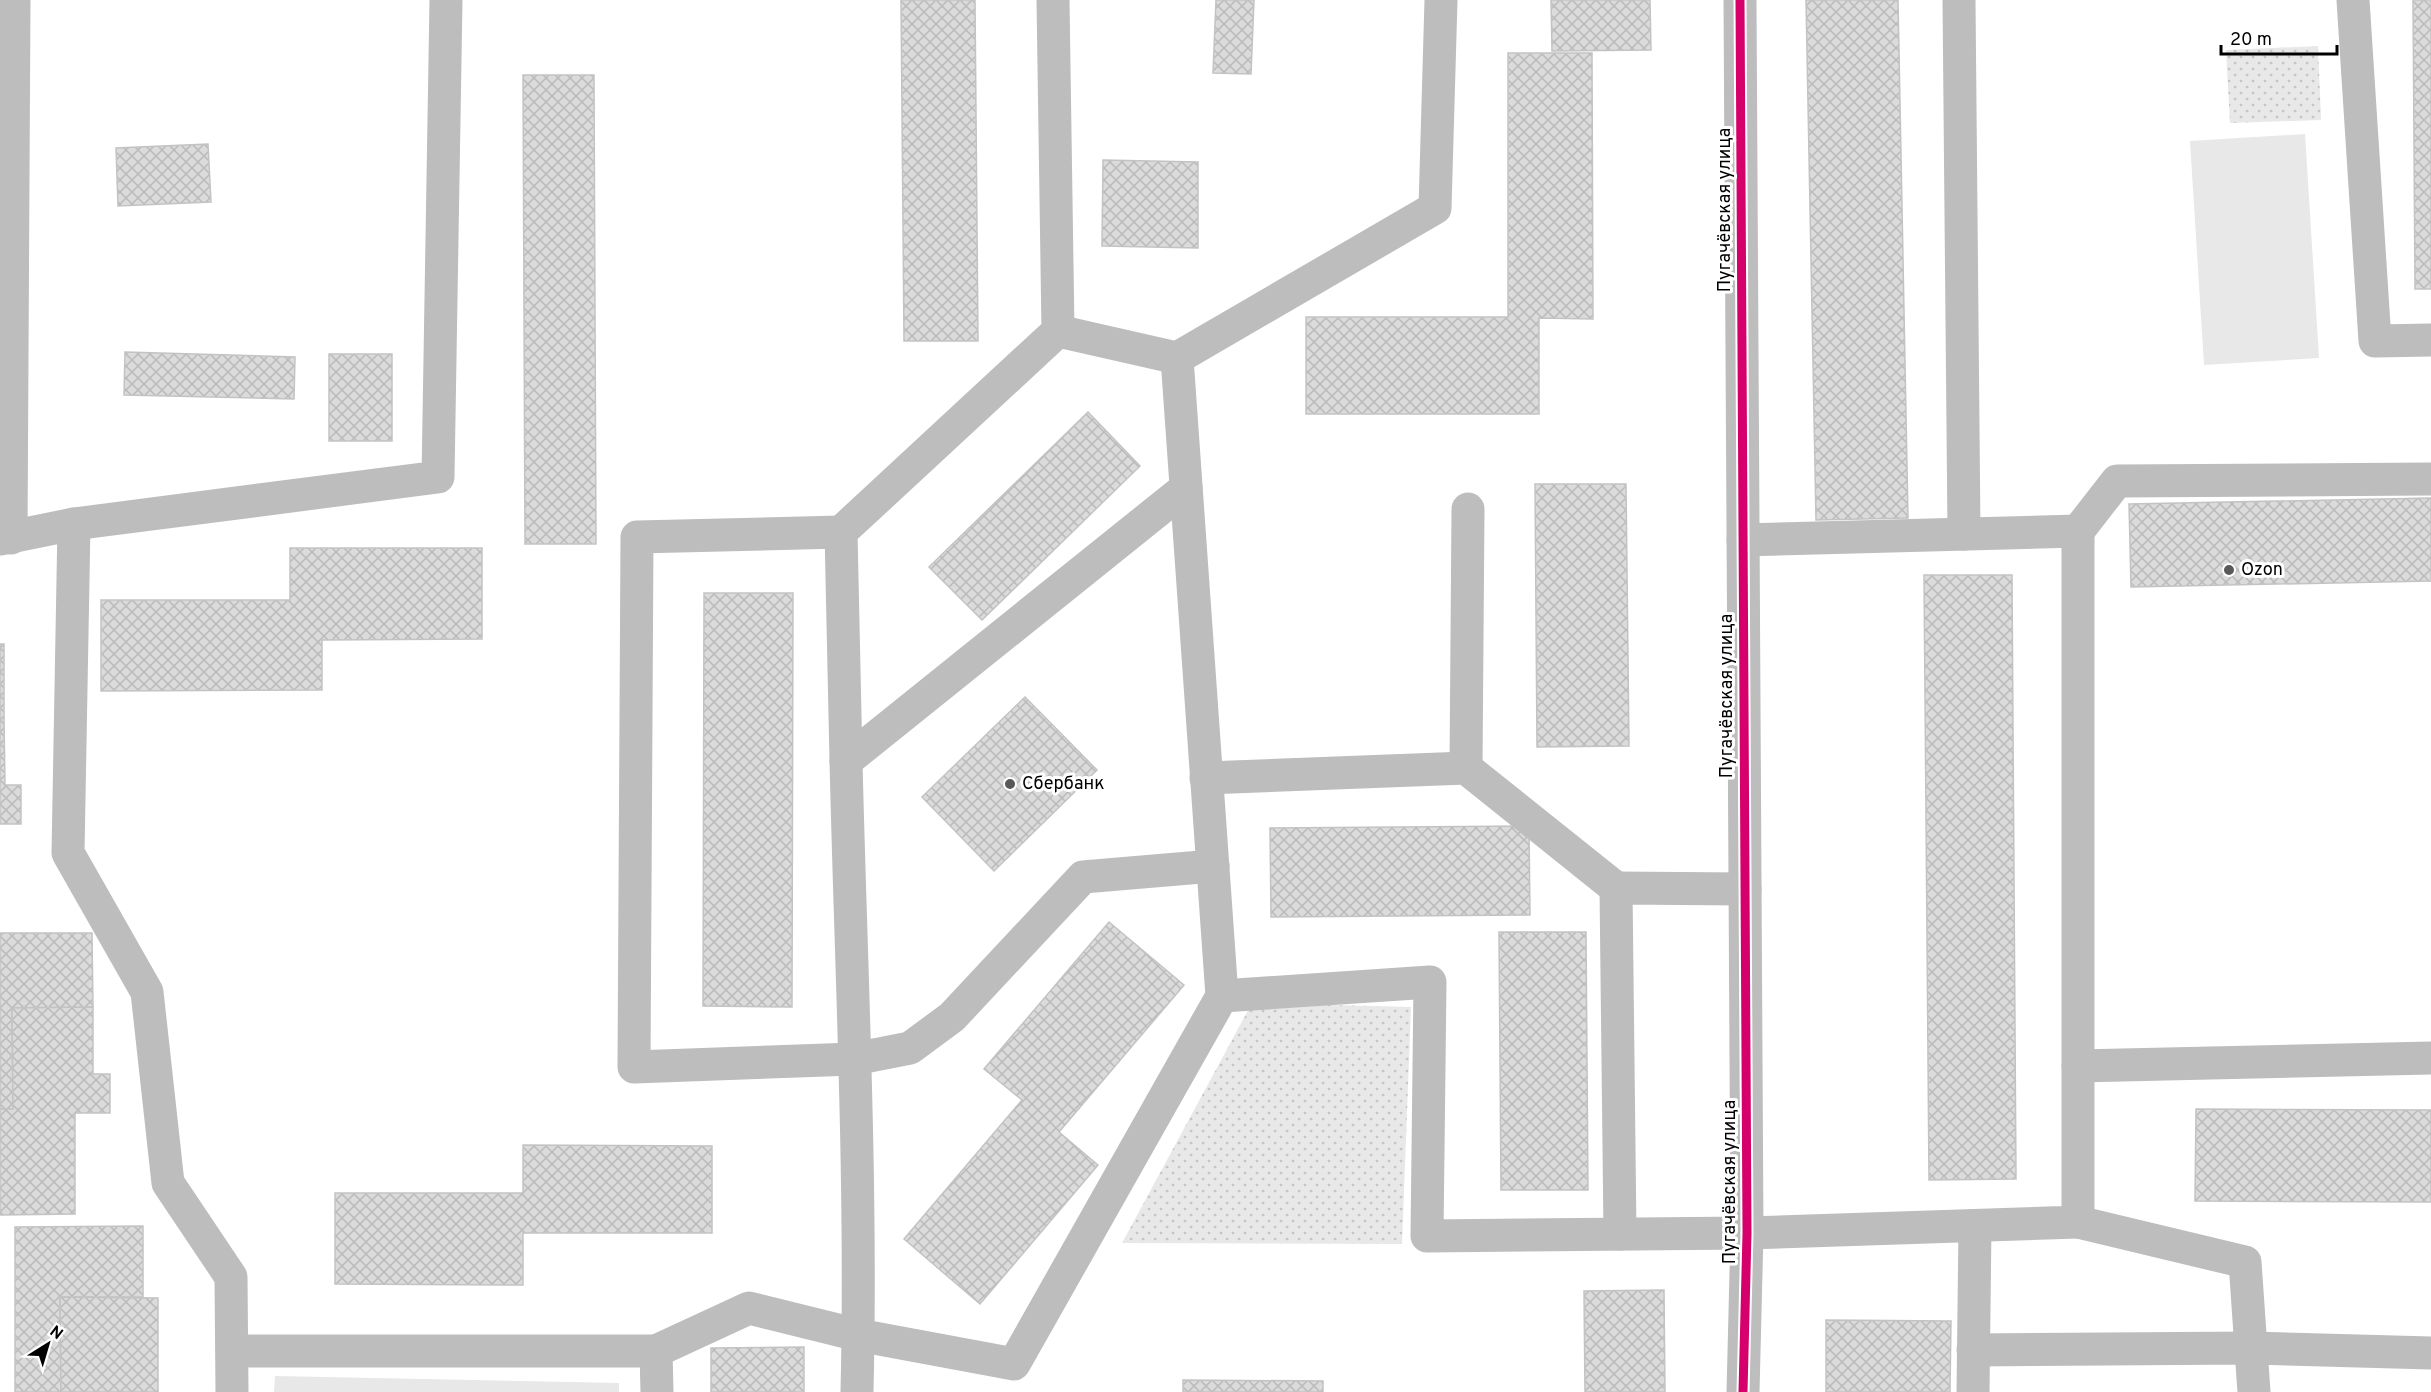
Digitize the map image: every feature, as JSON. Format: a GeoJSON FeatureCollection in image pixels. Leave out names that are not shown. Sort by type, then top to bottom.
{"type":"FeatureCollection","features":[{"type":"Feature","properties":{"kind":"street"},"geometry":{"type":"LineString","coordinates":[[14,0],[6,539],[74,524],[438,477],[446,0]]}},
{"type":"Feature","properties":{"kind":"street"},"geometry":{"type":"LineString","coordinates":[[1053,0],[1058,331],[842,531],[637,537],[634,1067],[854,1059],[910,1048],[952,1017],[1083,877],[1212,866]]}},
{"type":"Feature","properties":{"kind":"street"},"geometry":{"type":"LineString","coordinates":[[1058,331],[1177,358],[1435,208],[1441,0]]}},
{"type":"Feature","properties":{"kind":"street","name":"Пугачёвская улица"},"geometry":{"type":"LineString","coordinates":[[1740,0],[1747,1233],[1743,1392]]}},
{"type":"Feature","properties":{"kind":"street"},"geometry":{"type":"LineString","coordinates":[[1959,0],[1964,534]]}},
{"type":"Feature","properties":{"kind":"street"},"geometry":{"type":"LineString","coordinates":[[2353,0],[2375,341],[2431,340]]}},
{"type":"Feature","properties":{"kind":"street"},"geometry":{"type":"LineString","coordinates":[[233,1351],[656,1351],[749,1308],[858,1335],[1014,1364],[1222,996],[1177,358]]}},
{"type":"Feature","properties":{"kind":"street"},"geometry":{"type":"LineString","coordinates":[[2078,1222],[2078,531],[2117,482],[2431,479]]}},
{"type":"Feature","properties":{"kind":"street"},"geometry":{"type":"LineString","coordinates":[[846,761],[1186,488]]}},
{"type":"Feature","properties":{"kind":"street"},"geometry":{"type":"LineString","coordinates":[[1466,768],[1468,508]]}},
{"type":"Feature","properties":{"kind":"street"},"geometry":{"type":"LineString","coordinates":[[74,524],[68,853],[147,992],[168,1183],[231,1277],[232,1392]]}},
{"type":"Feature","properties":{"kind":"street"},"geometry":{"type":"LineString","coordinates":[[842,531],[854,1059],[857,1392]]}},
{"type":"Feature","properties":{"kind":"street"},"geometry":{"type":"LineString","coordinates":[[1743,540],[2078,531]]}},
{"type":"Feature","properties":{"kind":"street"},"geometry":{"type":"LineString","coordinates":[[1206,778],[1466,768],[1616,888],[1745,889]]}},
{"type":"Feature","properties":{"kind":"street"},"geometry":{"type":"LineString","coordinates":[[1616,888],[1620,1234]]}},
{"type":"Feature","properties":{"kind":"street"},"geometry":{"type":"LineString","coordinates":[[1222,996],[1430,982],[1427,1236],[1747,1233],[2078,1222],[2246,1262],[2254,1392]]}},
{"type":"Feature","properties":{"kind":"street"},"geometry":{"type":"LineString","coordinates":[[2078,1066],[2431,1058]]}},
{"type":"Feature","properties":{"kind":"street"},"geometry":{"type":"LineString","coordinates":[[1973,1392],[1975,1226]]}},
{"type":"Feature","properties":{"kind":"street"},"geometry":{"type":"LineString","coordinates":[[1973,1350],[2251,1348],[2431,1353]]}},
{"type":"Feature","properties":{"kind":"street"},"geometry":{"type":"LineString","coordinates":[[656,1351],[657,1392]]}},
{"type":"Feature","properties":{"kind":"shaded area"},"geometry":{"type":"Polygon","coordinates":[[[2318,46],[2321,120],[2230,123],[2226,50],[2318,46]]]}},
{"type":"Feature","properties":{"kind":"shaded area"},"geometry":{"type":"Polygon","coordinates":[[[2305,134],[2319,358],[2204,365],[2190,141],[2305,134]]]}},
{"type":"Feature","properties":{"kind":"shaded area"},"geometry":{"type":"Polygon","coordinates":[[[1252,1003],[1411,1007],[1402,1244],[1122,1243],[1252,1003]]]}},
{"type":"Feature","properties":{"kind":"shaded area"},"geometry":{"type":"Polygon","coordinates":[[[275,1376],[619,1383],[619,1392],[274,1392],[275,1376]]]}},
{"type":"Feature","properties":{"kind":"building"},"geometry":{"type":"Polygon","coordinates":[[[901,0],[975,0],[978,341],[904,341],[901,0]]]}},
{"type":"Feature","properties":{"kind":"building"},"geometry":{"type":"Polygon","coordinates":[[[1216,0],[1254,0],[1251,74],[1213,73],[1216,0]]]}},
{"type":"Feature","properties":{"kind":"building"},"geometry":{"type":"Polygon","coordinates":[[[1551,0],[1650,0],[1651,50],[1552,51],[1551,0]]]}},
{"type":"Feature","properties":{"kind":"building"},"geometry":{"type":"Polygon","coordinates":[[[1806,0],[1898,0],[1908,518],[1816,520],[1806,0]]]}},
{"type":"Feature","properties":{"kind":"building"},"geometry":{"type":"Polygon","coordinates":[[[2413,0],[2431,0],[2431,289],[2415,289],[2413,0]]]}},
{"type":"Feature","properties":{"kind":"building"},"geometry":{"type":"Polygon","coordinates":[[[1508,53],[1592,53],[1593,319],[1539,318],[1539,414],[1306,414],[1306,317],[1508,317],[1508,53]]]}},
{"type":"Feature","properties":{"kind":"building"},"geometry":{"type":"Polygon","coordinates":[[[523,75],[594,75],[596,544],[525,544],[523,75]]]}},
{"type":"Feature","properties":{"kind":"building"},"geometry":{"type":"Polygon","coordinates":[[[208,144],[211,202],[118,206],[116,148],[208,144]]]}},
{"type":"Feature","properties":{"kind":"building"},"geometry":{"type":"Polygon","coordinates":[[[1103,160],[1198,162],[1198,248],[1102,246],[1103,160]]]}},
{"type":"Feature","properties":{"kind":"building"},"geometry":{"type":"Polygon","coordinates":[[[125,352],[295,357],[294,399],[124,395],[125,352]]]}},
{"type":"Feature","properties":{"kind":"building"},"geometry":{"type":"Polygon","coordinates":[[[329,354],[392,354],[392,441],[329,441],[329,354]]]}},
{"type":"Feature","properties":{"kind":"building"},"geometry":{"type":"Polygon","coordinates":[[[1088,412],[1140,466],[982,620],[929,567],[1088,412]]]}},
{"type":"Feature","properties":{"kind":"building"},"geometry":{"type":"Polygon","coordinates":[[[1535,484],[1626,484],[1629,746],[1537,747],[1535,484]]]}},
{"type":"Feature","properties":{"kind":"building"},"geometry":{"type":"Polygon","coordinates":[[[2431,498],[2431,581],[2131,587],[2129,504],[2431,498]]]}},
{"type":"Feature","properties":{"kind":"building"},"geometry":{"type":"Polygon","coordinates":[[[290,548],[482,548],[482,639],[322,640],[322,690],[101,691],[101,600],[290,600],[290,548]]]}},
{"type":"Feature","properties":{"kind":"building"},"geometry":{"type":"Polygon","coordinates":[[[1924,575],[2012,575],[2016,1179],[1929,1180],[1924,575]]]}},
{"type":"Feature","properties":{"kind":"building"},"geometry":{"type":"Polygon","coordinates":[[[704,593],[793,593],[792,1007],[703,1006],[704,593]]]}},
{"type":"Feature","properties":{"kind":"building"},"geometry":{"type":"Polygon","coordinates":[[[0,644],[4,644],[4,718],[0,718],[0,644]]]}},
{"type":"Feature","properties":{"kind":"building","name":"Сбербанк"},"geometry":{"type":"Polygon","coordinates":[[[1025,697],[1097,770],[994,871],[922,797],[1025,697]]]}},
{"type":"Feature","properties":{"kind":"building"},"geometry":{"type":"Polygon","coordinates":[[[0,718],[4,718],[5,785],[21,785],[21,824],[0,824],[0,718]]]}},
{"type":"Feature","properties":{"kind":"building"},"geometry":{"type":"Polygon","coordinates":[[[1529,826],[1530,915],[1271,917],[1270,828],[1529,826]]]}},
{"type":"Feature","properties":{"kind":"building"},"geometry":{"type":"Polygon","coordinates":[[[1109,922],[1184,985],[1059,1132],[1098,1165],[980,1304],[904,1239],[1022,1100],[984,1069],[1109,922]]]}},
{"type":"Feature","properties":{"kind":"building"},"geometry":{"type":"Polygon","coordinates":[[[1499,932],[1586,932],[1588,1190],[1501,1190],[1499,932]]]}},
{"type":"Feature","properties":{"kind":"building"},"geometry":{"type":"Polygon","coordinates":[[[0,933],[92,933],[93,1007],[12,1008],[13,1109],[0,1109],[0,933]]]}},
{"type":"Feature","properties":{"kind":"building"},"geometry":{"type":"Polygon","coordinates":[[[93,1007],[93,1074],[110,1074],[110,1113],[75,1113],[75,1214],[0,1215],[0,1109],[13,1109],[12,1008],[93,1007]]]}},
{"type":"Feature","properties":{"kind":"building"},"geometry":{"type":"Polygon","coordinates":[[[2196,1109],[2431,1110],[2431,1202],[2195,1201],[2196,1109]]]}},
{"type":"Feature","properties":{"kind":"building"},"geometry":{"type":"Polygon","coordinates":[[[523,1145],[712,1146],[712,1233],[523,1233],[523,1285],[335,1284],[335,1193],[523,1193],[523,1145]]]}},
{"type":"Feature","properties":{"kind":"building"},"geometry":{"type":"Polygon","coordinates":[[[143,1226],[143,1297],[60,1297],[61,1392],[15,1392],[15,1227],[143,1226]]]}},
{"type":"Feature","properties":{"kind":"building"},"geometry":{"type":"Polygon","coordinates":[[[1664,1290],[1665,1392],[1585,1392],[1584,1291],[1664,1290]]]}},
{"type":"Feature","properties":{"kind":"building"},"geometry":{"type":"Polygon","coordinates":[[[60,1297],[158,1298],[158,1392],[61,1392],[60,1297]]]}},
{"type":"Feature","properties":{"kind":"building"},"geometry":{"type":"Polygon","coordinates":[[[1826,1320],[1951,1321],[1950,1392],[1826,1392],[1826,1320]]]}},
{"type":"Feature","properties":{"kind":"building"},"geometry":{"type":"Polygon","coordinates":[[[804,1347],[804,1392],[711,1392],[711,1348],[804,1347]]]}},
{"type":"Feature","properties":{"kind":"building"},"geometry":{"type":"Polygon","coordinates":[[[1183,1380],[1323,1381],[1323,1392],[1183,1392],[1183,1380]]]}},
{"type":"Feature","properties":{"kind":"cycle path"},"geometry":{"type":"LineString","coordinates":[[1740,0],[1747,1233],[1743,1392]]}},
{"type":"Feature","properties":{"kind":"place","name":"Ozon"},"geometry":{"type":"Point","coordinates":[2229,570]}},
{"type":"Feature","properties":{"kind":"place","name":"Сбербанк"},"geometry":{"type":"Point","coordinates":[1010,784]}}]}
